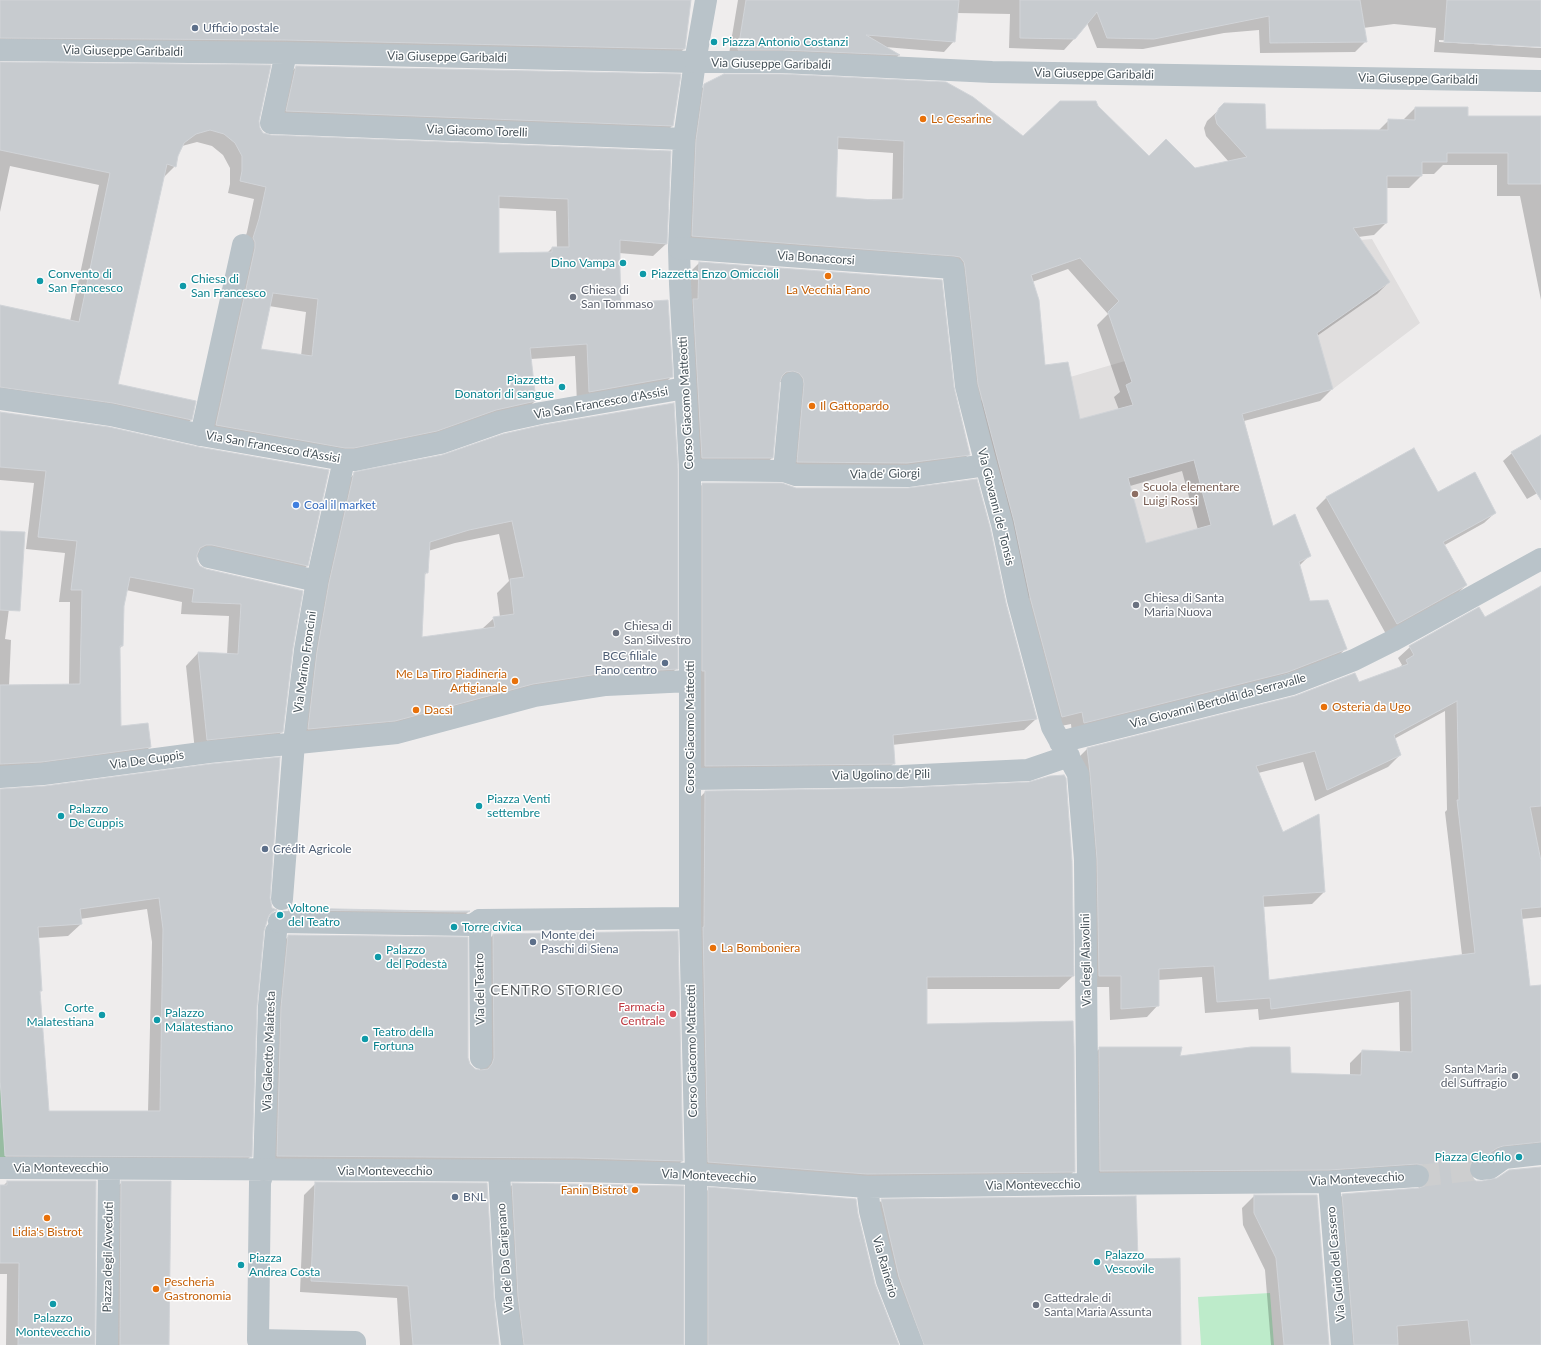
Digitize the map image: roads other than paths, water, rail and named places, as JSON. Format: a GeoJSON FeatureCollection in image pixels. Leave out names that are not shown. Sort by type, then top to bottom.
{"type":"FeatureCollection","features":[{"type":"Feature","properties":{"kind":"street"},"geometry":{"type":"LineString","coordinates":[[695,62],[706,0]]}},
{"type":"Feature","properties":{"kind":"street","name":"Via Giuseppe Garibaldi"},"geometry":{"type":"LineString","coordinates":[[0,50],[286,53],[695,62],[782,62],[1000,72],[1541,81]]}},
{"type":"Feature","properties":{"kind":"street","name":"Via Giacomo Torelli"},"geometry":{"type":"LineString","coordinates":[[286,53],[271,123],[684,139]]}},
{"type":"Feature","properties":{"kind":"street","name":"Corso Giacomo Matteotti"},"geometry":{"type":"LineString","coordinates":[[695,62],[684,139],[679,248],[690,470],[690,918],[696,1174],[696,1345]]}},
{"type":"Feature","properties":{"kind":"street"},"geometry":{"type":"LineString","coordinates":[[201,435],[243,246]]}},
{"type":"Feature","properties":{"kind":"street","name":"Via Bonaccorsi"},"geometry":{"type":"LineString","coordinates":[[679,248],[953,268]]}},
{"type":"Feature","properties":{"kind":"street","name":"Via Giovanni de' Tonsis"},"geometry":{"type":"LineString","coordinates":[[953,268],[966,386],[1002,524],[1018,600],[1052,727],[1064,749]]}},
{"type":"Feature","properties":{"kind":"street"},"geometry":{"type":"LineString","coordinates":[[784,471],[792,383]]}},
{"type":"Feature","properties":{"kind":"street","name":"Via San Francesco d'Assisi"},"geometry":{"type":"LineString","coordinates":[[0,399],[111,415],[201,435],[344,460],[355,460],[440,443],[500,422],[541,413],[685,388]]}},
{"type":"Feature","properties":{"kind":"street","name":"Via Marino Froncini"},"geometry":{"type":"LineString","coordinates":[[294,743],[305,650],[317,581],[344,460]]}},
{"type":"Feature","properties":{"kind":"street","name":"Via de' Giorgi"},"geometry":{"type":"LineString","coordinates":[[690,470],[784,471],[796,475],[908,476],[986,465]]}},
{"type":"Feature","properties":{"kind":"street"},"geometry":{"type":"LineString","coordinates":[[209,557],[317,581]]}},
{"type":"Feature","properties":{"kind":"street","name":"Via Giovanni Bertoldi da Serravalle"},"geometry":{"type":"LineString","coordinates":[[1064,749],[1292,684],[1354,660],[1392,641],[1541,559]]}},
{"type":"Feature","properties":{"kind":"street"},"geometry":{"type":"LineString","coordinates":[[690,681],[598,686],[535,696],[397,733],[294,743],[279,915],[472,926],[480,920],[690,918]]}},
{"type":"Feature","properties":{"kind":"street","name":"Via De Cuppis"},"geometry":{"type":"LineString","coordinates":[[0,777],[43,774],[209,752],[294,743]]}},
{"type":"Feature","properties":{"kind":"street","name":"Via Ugolino de' Pili"},"geometry":{"type":"LineString","coordinates":[[690,779],[901,776],[1028,770],[1064,749]]}},
{"type":"Feature","properties":{"kind":"street","name":"Via degli Alavolini"},"geometry":{"type":"LineString","coordinates":[[1064,749],[1078,774],[1085,860],[1088,1184]]}},
{"type":"Feature","properties":{"kind":"street","name":"Via Galeotto Malatesta"},"geometry":{"type":"LineString","coordinates":[[264,1170],[269,1006],[279,915]]}},
{"type":"Feature","properties":{"kind":"street","name":"Via del Teatro"},"geometry":{"type":"LineString","coordinates":[[480,920],[481,1058]]}},
{"type":"Feature","properties":{"kind":"street"},"geometry":{"type":"LineString","coordinates":[[1485,1169],[1504,1158],[1541,1154]]}},
{"type":"Feature","properties":{"kind":"street","name":"Via Montevecchio"},"geometry":{"type":"LineString","coordinates":[[0,1168],[579,1171],[696,1174],[867,1187],[1329,1182],[1418,1176]]}},
{"type":"Feature","properties":{"kind":"street","name":"Piazza degli Avveduti"},"geometry":{"type":"LineString","coordinates":[[107,1345],[109,1169]]}},
{"type":"Feature","properties":{"kind":"street"},"geometry":{"type":"LineString","coordinates":[[264,1170],[260,1182],[258,1340],[355,1342],[355,1345]]}},
{"type":"Feature","properties":{"kind":"street","name":"Via de' Da Carignano"},"geometry":{"type":"LineString","coordinates":[[499,1171],[506,1296],[512,1345]]}},
{"type":"Feature","properties":{"kind":"street","name":"Via Guido del Cassero"},"geometry":{"type":"LineString","coordinates":[[1329,1182],[1342,1345]]}},
{"type":"Feature","properties":{"kind":"street","name":"Via Rainerio"},"geometry":{"type":"LineString","coordinates":[[867,1187],[870,1211],[887,1281],[912,1345]]}},
{"type":"Feature","properties":{"kind":"tunnel"},"geometry":{"type":"LineString","coordinates":[[1418,1176],[1481,1169]]}},
{"type":"Feature","properties":{"kind":"place","name":"Ufficio postale"},"geometry":{"type":"Point","coordinates":[195,28]}},
{"type":"Feature","properties":{"kind":"place","name":"Piazza Antonio Costanzi"},"geometry":{"type":"Point","coordinates":[714,42]}},
{"type":"Feature","properties":{"kind":"place","name":"Le Cesarine"},"geometry":{"type":"Point","coordinates":[923,119]}},
{"type":"Feature","properties":{"kind":"place","name":"Dino Vampa"},"geometry":{"type":"Point","coordinates":[623,263]}},
{"type":"Feature","properties":{"kind":"place","name":"Piazzetta Enzo Omiccioli"},"geometry":{"type":"Point","coordinates":[643,274]}},
{"type":"Feature","properties":{"kind":"place","name":"La Vecchia Fano"},"geometry":{"type":"Point","coordinates":[828,276]}},
{"type":"Feature","properties":{"kind":"place","name":"Convento di San Francesco"},"geometry":{"type":"Point","coordinates":[40,281]}},
{"type":"Feature","properties":{"kind":"place","name":"Chiesa di San Francesco"},"geometry":{"type":"Point","coordinates":[183,286]}},
{"type":"Feature","properties":{"kind":"place","name":"Chiesa di San Tommaso"},"geometry":{"type":"Point","coordinates":[573,297]}},
{"type":"Feature","properties":{"kind":"place","name":"Piazzetta Donatori di sangue"},"geometry":{"type":"Point","coordinates":[562,387]}},
{"type":"Feature","properties":{"kind":"place","name":"Il Gattopardo"},"geometry":{"type":"Point","coordinates":[812,406]}},
{"type":"Feature","properties":{"kind":"place","name":"Scuola elementare Luigi Rossi"},"geometry":{"type":"Point","coordinates":[1135,494]}},
{"type":"Feature","properties":{"kind":"place","name":"Coal il market"},"geometry":{"type":"Point","coordinates":[296,505]}},
{"type":"Feature","properties":{"kind":"place","name":"Chiesa di Santa Maria Nuova"},"geometry":{"type":"Point","coordinates":[1136,605]}},
{"type":"Feature","properties":{"kind":"place","name":"Chiesa di San Silvestro"},"geometry":{"type":"Point","coordinates":[616,633]}},
{"type":"Feature","properties":{"kind":"place","name":"BCC filiale Fano centro"},"geometry":{"type":"Point","coordinates":[665,663]}},
{"type":"Feature","properties":{"kind":"place","name":"Me La Tiro Piadineria Artigianale"},"geometry":{"type":"Point","coordinates":[515,681]}},
{"type":"Feature","properties":{"kind":"place","name":"Osteria da Ugo"},"geometry":{"type":"Point","coordinates":[1324,707]}},
{"type":"Feature","properties":{"kind":"place","name":"Dacsì"},"geometry":{"type":"Point","coordinates":[416,710]}},
{"type":"Feature","properties":{"kind":"place","name":"Piazza Venti settembre"},"geometry":{"type":"Point","coordinates":[479,806]}},
{"type":"Feature","properties":{"kind":"place","name":"Palazzo De Cuppis"},"geometry":{"type":"Point","coordinates":[61,816]}},
{"type":"Feature","properties":{"kind":"place","name":"Crédit Agricole"},"geometry":{"type":"Point","coordinates":[265,849]}},
{"type":"Feature","properties":{"kind":"place","name":"Voltone del Teatro"},"geometry":{"type":"Point","coordinates":[280,915]}},
{"type":"Feature","properties":{"kind":"place","name":"Torre civica"},"geometry":{"type":"Point","coordinates":[454,927]}},
{"type":"Feature","properties":{"kind":"place","name":"Monte dei Paschi di Siena"},"geometry":{"type":"Point","coordinates":[533,942]}},
{"type":"Feature","properties":{"kind":"place","name":"La Bomboniera"},"geometry":{"type":"Point","coordinates":[713,948]}},
{"type":"Feature","properties":{"kind":"place","name":"Palazzo del Podestà"},"geometry":{"type":"Point","coordinates":[378,957]}},
{"type":"Feature","properties":{"kind":"place","name":"Farmacia Centrale"},"geometry":{"type":"Point","coordinates":[673,1014]}},
{"type":"Feature","properties":{"kind":"place","name":"Corte Malatestiana"},"geometry":{"type":"Point","coordinates":[102,1015]}},
{"type":"Feature","properties":{"kind":"place","name":"Palazzo Malatestiano"},"geometry":{"type":"Point","coordinates":[157,1020]}},
{"type":"Feature","properties":{"kind":"place","name":"Teatro della Fortuna"},"geometry":{"type":"Point","coordinates":[365,1039]}},
{"type":"Feature","properties":{"kind":"place","name":"Santa Maria del Suffragio"},"geometry":{"type":"Point","coordinates":[1515,1076]}},
{"type":"Feature","properties":{"kind":"place","name":"Piazza Cleofilo"},"geometry":{"type":"Point","coordinates":[1519,1157]}},
{"type":"Feature","properties":{"kind":"place","name":"Fanin Bistrot"},"geometry":{"type":"Point","coordinates":[635,1190]}},
{"type":"Feature","properties":{"kind":"place","name":"BNL"},"geometry":{"type":"Point","coordinates":[455,1197]}},
{"type":"Feature","properties":{"kind":"place","name":"Lidia's Bistrot"},"geometry":{"type":"Point","coordinates":[47,1218]}},
{"type":"Feature","properties":{"kind":"place","name":"Palazzo Vescovile"},"geometry":{"type":"Point","coordinates":[1097,1262]}},
{"type":"Feature","properties":{"kind":"place","name":"Piazza Andrea Costa"},"geometry":{"type":"Point","coordinates":[241,1265]}},
{"type":"Feature","properties":{"kind":"place","name":"Pescheria Gastronomia"},"geometry":{"type":"Point","coordinates":[156,1289]}},
{"type":"Feature","properties":{"kind":"place","name":"Palazzo Montevecchio"},"geometry":{"type":"Point","coordinates":[53,1304]}},
{"type":"Feature","properties":{"kind":"place","name":"Cattedrale di Santa Maria Assunta"},"geometry":{"type":"Point","coordinates":[1036,1305]}},
{"type":"Feature","properties":{"kind":"district","name":"CENTRO STORICO"},"geometry":{"type":"Point","coordinates":[557,990]}}]}
